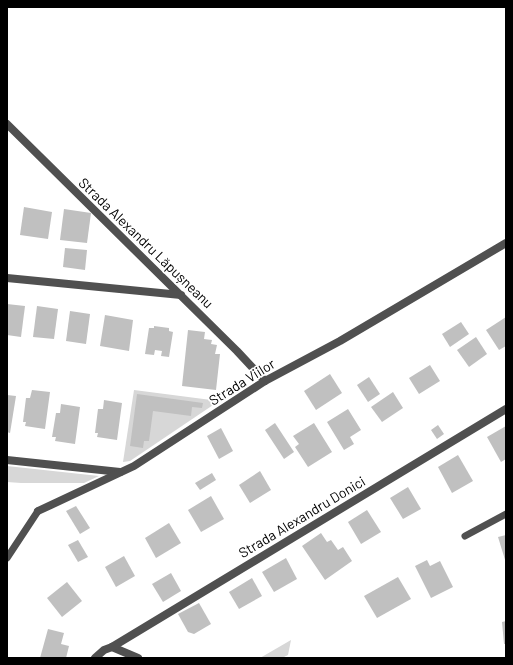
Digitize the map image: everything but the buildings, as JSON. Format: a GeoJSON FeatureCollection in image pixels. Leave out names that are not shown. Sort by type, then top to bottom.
{"type":"FeatureCollection","features":[{"type":"Feature","properties":{"kind":"street","name":"Strada Alexandru Lăpușneanu"},"geometry":{"type":"LineString","coordinates":[[7,124],[237,350],[265,381]]}},
{"type":"Feature","properties":{"kind":"street","name":"Strada Viilor"},"geometry":{"type":"LineString","coordinates":[[38,511],[134,466],[265,381],[340,342],[506,242]]}},
{"type":"Feature","properties":{"kind":"street"},"geometry":{"type":"LineString","coordinates":[[7,278],[181,295]]}},
{"type":"Feature","properties":{"kind":"street","name":"Strada Alexandru Donici"},"geometry":{"type":"LineString","coordinates":[[95,658],[104,650],[112,647],[506,409]]}},
{"type":"Feature","properties":{"kind":"street"},"geometry":{"type":"LineString","coordinates":[[7,460],[121,472]]}},
{"type":"Feature","properties":{"kind":"street"},"geometry":{"type":"LineString","coordinates":[[112,647],[138,658]]}},
{"type":"Feature","properties":{"kind":"lane","name":"Strada Viilor"},"geometry":{"type":"LineString","coordinates":[[7,558],[38,511]]}},
{"type":"Feature","properties":{"kind":"lane"},"geometry":{"type":"LineString","coordinates":[[465,536],[506,514]]}},
{"type":"Feature","properties":{"kind":"shaded area"},"geometry":{"type":"Polygon","coordinates":[[[134,390],[219,401],[130,461],[123,462],[134,390]]]}},
{"type":"Feature","properties":{"kind":"shaded area"},"geometry":{"type":"Polygon","coordinates":[[[7,466],[99,476],[84,483],[7,482],[7,466]]]}},
{"type":"Feature","properties":{"kind":"shaded area"},"geometry":{"type":"Polygon","coordinates":[[[291,640],[288,655],[282,658],[260,658],[291,640]]]}}]}
